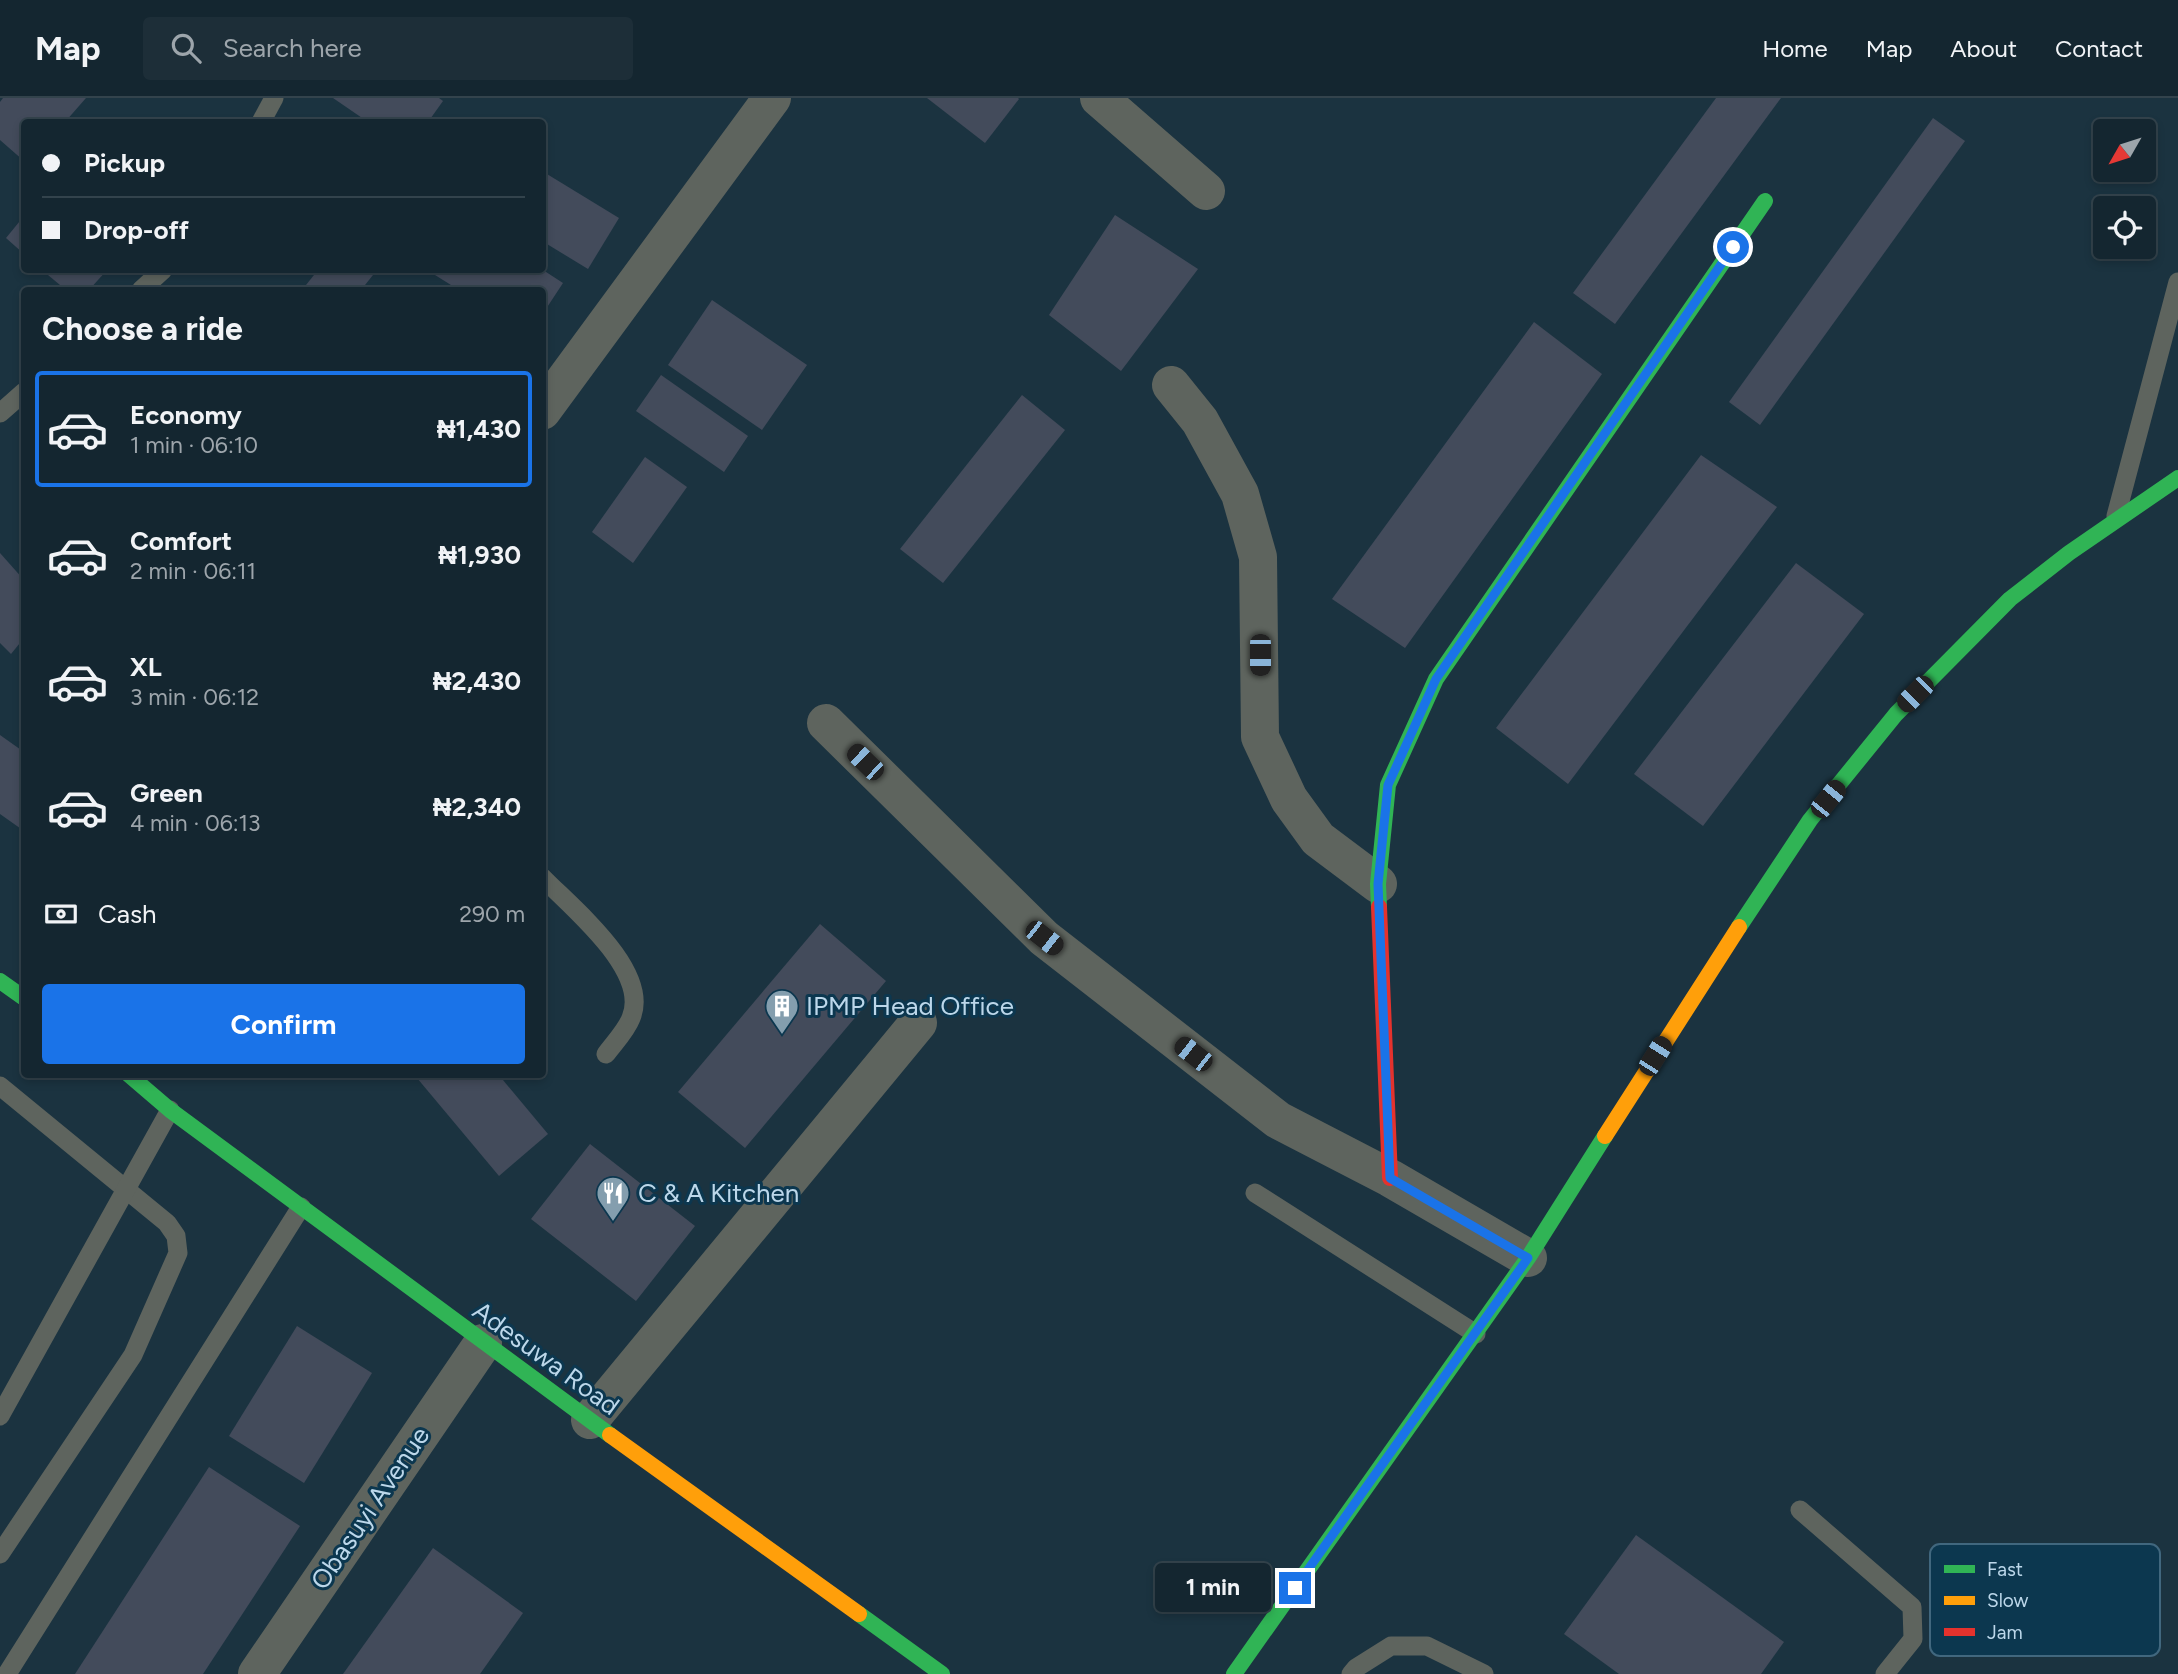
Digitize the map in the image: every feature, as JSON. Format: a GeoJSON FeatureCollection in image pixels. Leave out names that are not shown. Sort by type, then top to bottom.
{"type":"FeatureCollection","features":[{"type":"Feature","properties":{"kind":"street"},"geometry":{"type":"LineString","coordinates":[[546,406],[772,98]]}},
{"type":"Feature","properties":{"kind":"street"},"geometry":{"type":"LineString","coordinates":[[1099,98],[1206,191]]}},
{"type":"Feature","properties":{"kind":"street"},"geometry":{"type":"LineString","coordinates":[[1390,1178],[1378,884],[1388,785],[1436,679],[1765,201]]}},
{"type":"Feature","properties":{"kind":"street"},"geometry":{"type":"LineString","coordinates":[[1171,385],[1200,421],[1240,494],[1258,556],[1260,737],[1289,799],[1318,839],[1378,884]]}},
{"type":"Feature","properties":{"kind":"street"},"geometry":{"type":"LineString","coordinates":[[1234,1674],[1528,1258],[1683,1012],[1810,820],[1896,713],[2001,609],[2069,553],[2178,478]]}},
{"type":"Feature","properties":{"kind":"street"},"geometry":{"type":"LineString","coordinates":[[826,723],[1044,938],[1278,1120],[1390,1178],[1528,1258]]}},
{"type":"Feature","properties":{"kind":"street"},"geometry":{"type":"LineString","coordinates":[[0,981],[21,996]]}},
{"type":"Feature","properties":{"kind":"street"},"geometry":{"type":"LineString","coordinates":[[590,1420],[918,1023]]}},
{"type":"Feature","properties":{"kind":"street","name":"Adesuwa Road"},"geometry":{"type":"LineString","coordinates":[[133,1078],[170,1110],[483,1343],[942,1674]]}},
{"type":"Feature","properties":{"kind":"street","name":"Obasuyi Avenue"},"geometry":{"type":"LineString","coordinates":[[257,1674],[483,1343]]}},
{"type":"Feature","properties":{"kind":"lane"},"geometry":{"type":"LineString","coordinates":[[263,119],[274,98]]}},
{"type":"Feature","properties":{"kind":"lane"},"geometry":{"type":"LineString","coordinates":[[144,287],[160,273]]}},
{"type":"Feature","properties":{"kind":"lane"},"geometry":{"type":"LineString","coordinates":[[2115,521],[2178,282]]}},
{"type":"Feature","properties":{"kind":"lane"},"geometry":{"type":"LineString","coordinates":[[0,413],[21,395]]}},
{"type":"Feature","properties":{"kind":"lane"},"geometry":{"type":"LineString","coordinates":[[546,881],[614,950],[636,997],[631,1019],[606,1054]]}},
{"type":"Feature","properties":{"kind":"lane"},"geometry":{"type":"LineString","coordinates":[[0,1086],[167,1223],[176,1236],[178,1253],[133,1355],[0,1554]]}},
{"type":"Feature","properties":{"kind":"lane"},"geometry":{"type":"LineString","coordinates":[[0,1416],[170,1110]]}},
{"type":"Feature","properties":{"kind":"lane"},"geometry":{"type":"LineString","coordinates":[[1255,1193],[1476,1334]]}},
{"type":"Feature","properties":{"kind":"lane"},"geometry":{"type":"LineString","coordinates":[[7,1674],[301,1207]]}},
{"type":"Feature","properties":{"kind":"lane"},"geometry":{"type":"LineString","coordinates":[[1800,1510],[1912,1607],[1913,1639],[1885,1674]]}},
{"type":"Feature","properties":{"kind":"lane"},"geometry":{"type":"LineString","coordinates":[[1351,1674],[1391,1646],[1427,1646],[1483,1674]]}},
{"type":"Feature","properties":{"kind":"building"},"geometry":{"type":"Polygon","coordinates":[[[3,98],[86,98],[68,119],[21,119],[21,158],[0,140],[0,102],[3,98]]]}},
{"type":"Feature","properties":{"kind":"building"},"geometry":{"type":"Polygon","coordinates":[[[333,98],[439,98],[443,101],[430,119],[364,119],[333,98]]]}},
{"type":"Feature","properties":{"kind":"building"},"geometry":{"type":"Polygon","coordinates":[[[927,98],[1018,98],[1019,99],[985,143],[927,98]]]}},
{"type":"Feature","properties":{"kind":"building"},"geometry":{"type":"Polygon","coordinates":[[[1716,98],[1781,98],[1615,324],[1573,293],[1716,98]]]}},
{"type":"Feature","properties":{"kind":"building"},"geometry":{"type":"Polygon","coordinates":[[[1933,118],[1965,141],[1760,425],[1729,402],[1933,118]]]}},
{"type":"Feature","properties":{"kind":"building"},"geometry":{"type":"Polygon","coordinates":[[[546,173],[619,218],[588,269],[546,243],[546,173]]]}},
{"type":"Feature","properties":{"kind":"building"},"geometry":{"type":"Polygon","coordinates":[[[1115,215],[1198,269],[1121,371],[1049,315],[1115,215]]]}},
{"type":"Feature","properties":{"kind":"building"},"geometry":{"type":"Polygon","coordinates":[[[21,220],[21,251],[6,238],[21,220]]]}},
{"type":"Feature","properties":{"kind":"building"},"geometry":{"type":"Polygon","coordinates":[[[546,272],[563,283],[546,309],[546,287],[454,287],[432,273],[546,272]]]}},
{"type":"Feature","properties":{"kind":"building"},"geometry":{"type":"Polygon","coordinates":[[[46,273],[104,273],[92,287],[62,287],[46,273]]]}},
{"type":"Feature","properties":{"kind":"building"},"geometry":{"type":"Polygon","coordinates":[[[316,273],[375,273],[363,287],[304,287],[316,273]]]}},
{"type":"Feature","properties":{"kind":"building"},"geometry":{"type":"Polygon","coordinates":[[[712,300],[807,365],[762,430],[668,365],[712,300]]]}},
{"type":"Feature","properties":{"kind":"building"},"geometry":{"type":"Polygon","coordinates":[[[1534,322],[1602,374],[1405,648],[1332,599],[1534,322]]]}},
{"type":"Feature","properties":{"kind":"building"},"geometry":{"type":"Polygon","coordinates":[[[661,375],[748,436],[724,472],[636,411],[661,375]]]}},
{"type":"Feature","properties":{"kind":"building"},"geometry":{"type":"Polygon","coordinates":[[[1022,395],[1065,430],[943,583],[900,549],[1022,395]]]}},
{"type":"Feature","properties":{"kind":"building"},"geometry":{"type":"Polygon","coordinates":[[[1701,455],[1777,507],[1568,784],[1496,728],[1701,455]]]}},
{"type":"Feature","properties":{"kind":"building"},"geometry":{"type":"Polygon","coordinates":[[[645,457],[687,487],[633,563],[592,532],[645,457]]]}},
{"type":"Feature","properties":{"kind":"building"},"geometry":{"type":"Polygon","coordinates":[[[0,553],[21,577],[21,642],[11,654],[0,643],[0,553]]]}},
{"type":"Feature","properties":{"kind":"building"},"geometry":{"type":"Polygon","coordinates":[[[1796,563],[1864,614],[1703,826],[1634,774],[1796,563]]]}},
{"type":"Feature","properties":{"kind":"building"},"geometry":{"type":"Polygon","coordinates":[[[0,735],[21,750],[21,829],[0,814],[0,735]]]}},
{"type":"Feature","properties":{"kind":"building","name":"IPMP Head Office"},"geometry":{"type":"Polygon","coordinates":[[[820,924],[886,981],[745,1148],[678,1092],[820,924]]]}},
{"type":"Feature","properties":{"kind":"building"},"geometry":{"type":"Polygon","coordinates":[[[417,1078],[501,1078],[548,1134],[499,1176],[417,1078]]]}},
{"type":"Feature","properties":{"kind":"building","name":"C & A Kitchen"},"geometry":{"type":"Polygon","coordinates":[[[590,1144],[695,1226],[636,1301],[531,1219],[590,1144]]]}},
{"type":"Feature","properties":{"kind":"building"},"geometry":{"type":"Polygon","coordinates":[[[297,1326],[372,1373],[304,1483],[229,1436],[297,1326]]]}},
{"type":"Feature","properties":{"kind":"building"},"geometry":{"type":"Polygon","coordinates":[[[209,1467],[300,1526],[203,1674],[75,1674],[209,1467]]]}},
{"type":"Feature","properties":{"kind":"building"},"geometry":{"type":"Polygon","coordinates":[[[1636,1535],[1784,1642],[1761,1674],[1619,1674],[1564,1634],[1636,1535]]]}},
{"type":"Feature","properties":{"kind":"building"},"geometry":{"type":"Polygon","coordinates":[[[433,1548],[523,1613],[480,1674],[343,1674],[433,1548]]]}},
{"type":"Feature","properties":{"kind":"traffic: fast"},"geometry":{"type":"LineString","coordinates":[[1379,907],[1378,884],[1388,785],[1436,679],[1765,201]]}},
{"type":"Feature","properties":{"kind":"traffic: fast"},"geometry":{"type":"LineString","coordinates":[[1739,927],[1810,820],[1896,714],[2010,599],[2069,553],[2178,478]]}},
{"type":"Feature","properties":{"kind":"traffic: fast"},"geometry":{"type":"LineString","coordinates":[[0,981],[21,996]]}},
{"type":"Feature","properties":{"kind":"traffic: fast"},"geometry":{"type":"LineString","coordinates":[[133,1078],[170,1110],[610,1435]]}},
{"type":"Feature","properties":{"kind":"traffic: fast"},"geometry":{"type":"LineString","coordinates":[[1234,1674],[1528,1258],[1605,1136]]}},
{"type":"Feature","properties":{"kind":"traffic: fast"},"geometry":{"type":"LineString","coordinates":[[859,1614],[942,1674]]}},
{"type":"Feature","properties":{"kind":"traffic: slow"},"geometry":{"type":"LineString","coordinates":[[1605,1136],[1739,927]]}},
{"type":"Feature","properties":{"kind":"traffic: slow"},"geometry":{"type":"LineString","coordinates":[[610,1435],[859,1614]]}},
{"type":"Feature","properties":{"kind":"traffic: jam"},"geometry":{"type":"LineString","coordinates":[[1379,907],[1390,1178]]}},
{"type":"Feature","properties":{"kind":"place","name":"IPMP Head Office"},"geometry":{"type":"Point","coordinates":[782,1036]}},
{"type":"Feature","properties":{"kind":"place","name":"C & A Kitchen"},"geometry":{"type":"Point","coordinates":[613,1223]}},
{"type":"Feature","properties":{"kind":"route"},"geometry":{"type":"LineString","coordinates":[[1295,1588],[1528,1258],[1390,1178],[1378,884],[1388,785],[1436,679],[1733,247]]}}]}
